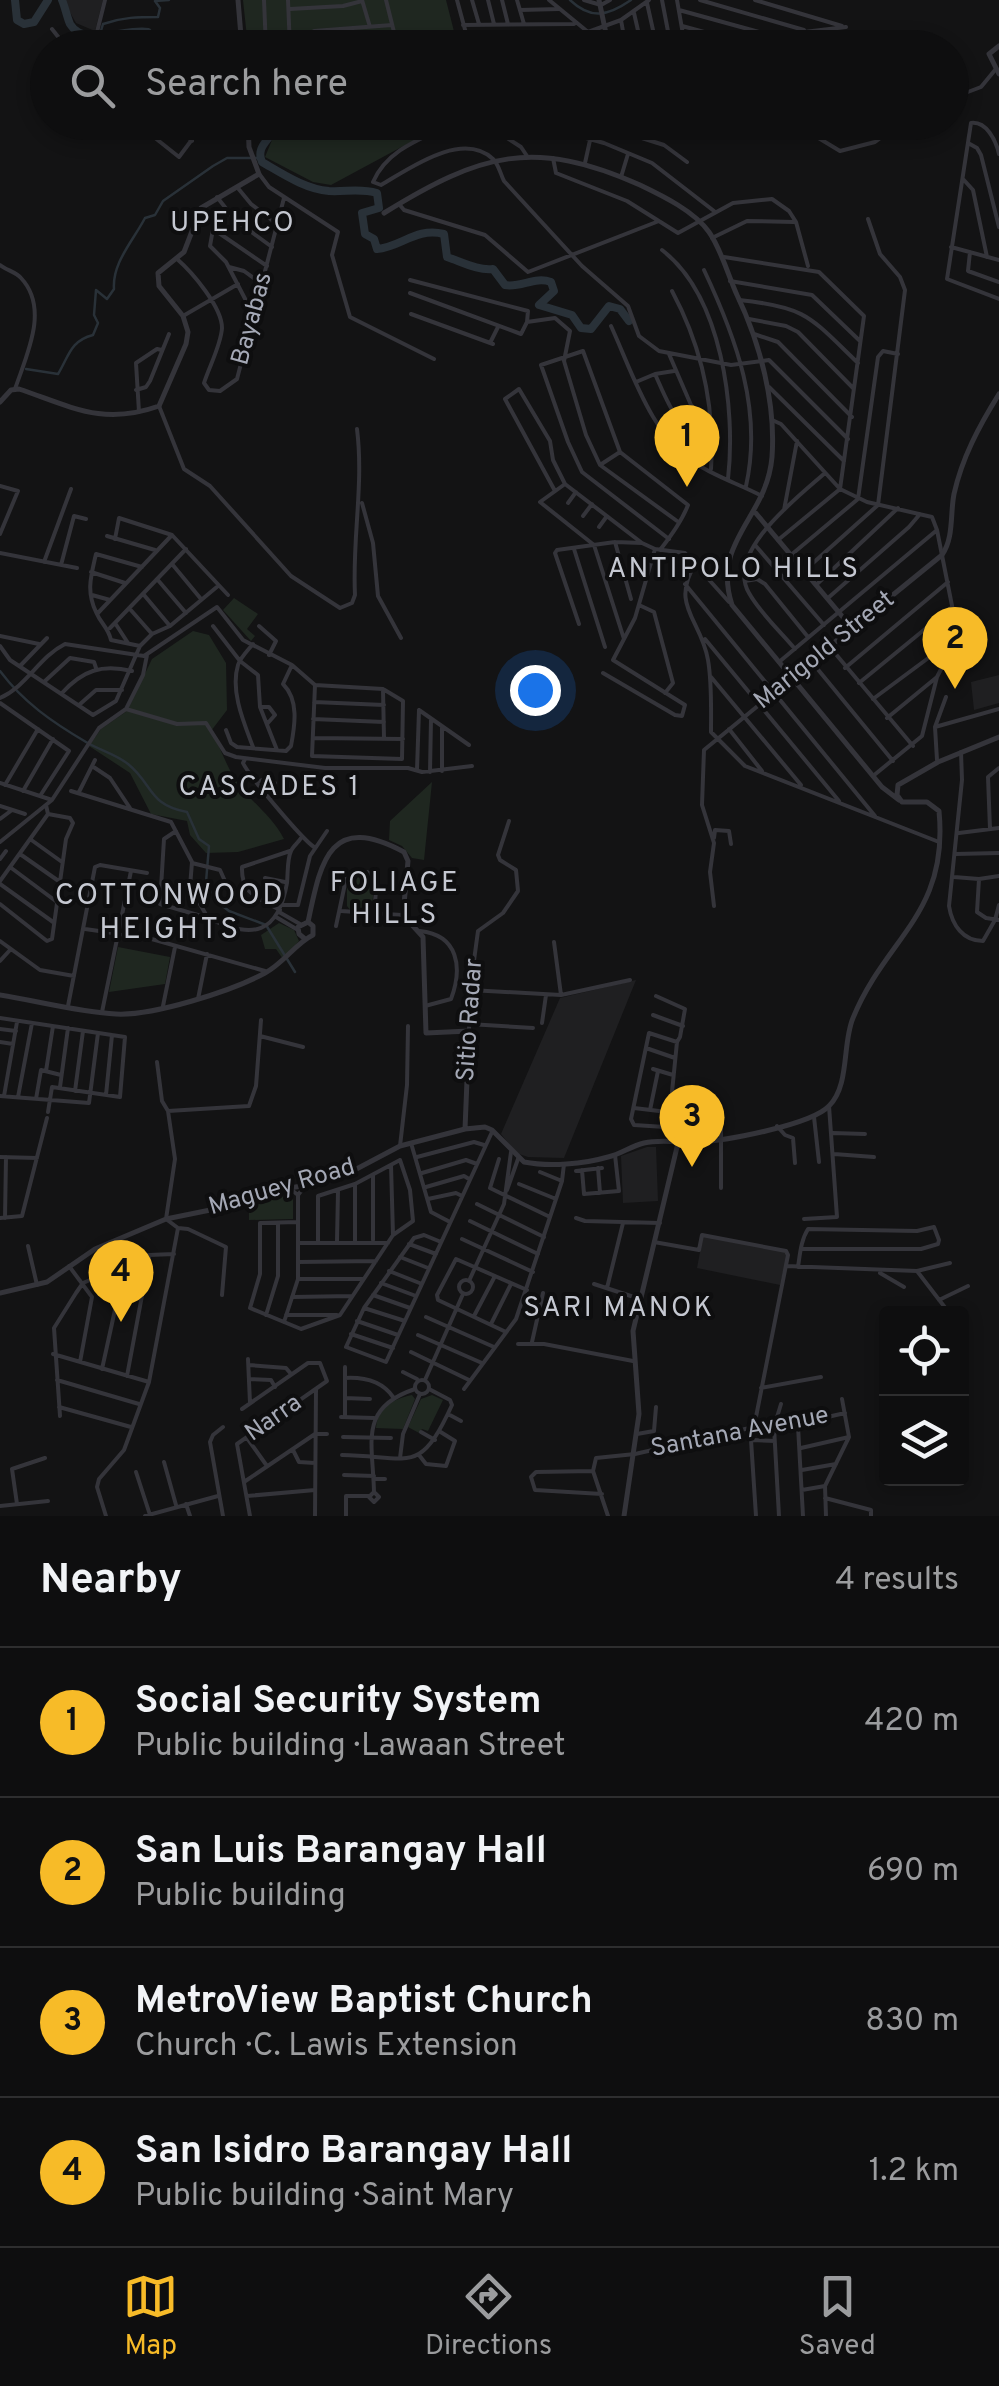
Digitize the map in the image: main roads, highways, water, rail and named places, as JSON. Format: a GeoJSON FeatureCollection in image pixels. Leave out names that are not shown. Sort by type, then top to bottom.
{"type":"FeatureCollection","features":[{"type":"Feature","properties":{"kind":"waterway"},"geometry":{"type":"LineString","coordinates":[[15,0],[17,20],[24,24],[34,22],[48,0]]}},
{"type":"Feature","properties":{"kind":"waterway"},"geometry":{"type":"LineString","coordinates":[[62,0],[75,30]]}},
{"type":"Feature","properties":{"kind":"waterway"},"geometry":{"type":"LineString","coordinates":[[101,30],[103,24],[110,22],[158,17],[160,8],[155,1],[169,0]]}},
{"type":"Feature","properties":{"kind":"waterway"},"geometry":{"type":"LineString","coordinates":[[570,0],[585,11],[600,14],[631,0]]}},
{"type":"Feature","properties":{"kind":"waterway"},"geometry":{"type":"LineString","coordinates":[[267,140],[262,147],[262,162],[294,180],[320,190],[377,193],[379,208],[362,213],[365,234],[374,239],[377,249],[425,233],[444,234],[447,257],[493,269],[505,285],[551,282],[554,291],[539,305],[572,315],[581,328],[591,329],[609,306],[620,309],[629,321]]}},
{"type":"Feature","properties":{"kind":"waterway"},"geometry":{"type":"LineString","coordinates":[[26,369],[58,374],[75,345],[93,335],[98,323],[94,315],[96,290],[107,299],[114,289],[116,270],[124,252],[145,218],[155,215],[163,201],[227,158],[260,158]]}},
{"type":"Feature","properties":{"kind":"waterway"},"geometry":{"type":"LineString","coordinates":[[0,671],[39,711],[123,761],[158,799],[187,812],[199,839],[209,846],[206,882],[220,904],[266,925],[295,972]]}},
{"type":"Feature","properties":{"kind":"place","name":"Social Security System"},"geometry":{"type":"Point","coordinates":[687,487]}},
{"type":"Feature","properties":{"kind":"place","name":"San Luis Barangay Hall"},"geometry":{"type":"Point","coordinates":[955,689]}},
{"type":"Feature","properties":{"kind":"place","name":"MetroView Baptist Church"},"geometry":{"type":"Point","coordinates":[692,1167]}},
{"type":"Feature","properties":{"kind":"place","name":"San Isidro Barangay Hall"},"geometry":{"type":"Point","coordinates":[121,1322]}},
{"type":"Feature","properties":{"kind":"district","name":"UPEHCO"},"geometry":{"type":"Point","coordinates":[233,224]}},
{"type":"Feature","properties":{"kind":"district","name":"ANTIPOLO HILLS"},"geometry":{"type":"Point","coordinates":[734,570]}},
{"type":"Feature","properties":{"kind":"district","name":"CASCADES 1"},"geometry":{"type":"Point","coordinates":[270,788]}},
{"type":"Feature","properties":{"kind":"district","name":"FOLIAGE HILLS"},"geometry":{"type":"Point","coordinates":[395,900]}},
{"type":"Feature","properties":{"kind":"district","name":"COTTONWOOD HEIGHTS"},"geometry":{"type":"Point","coordinates":[170,913]}},
{"type":"Feature","properties":{"kind":"district","name":"SARI MANOK"},"geometry":{"type":"Point","coordinates":[619,1309]}}]}
